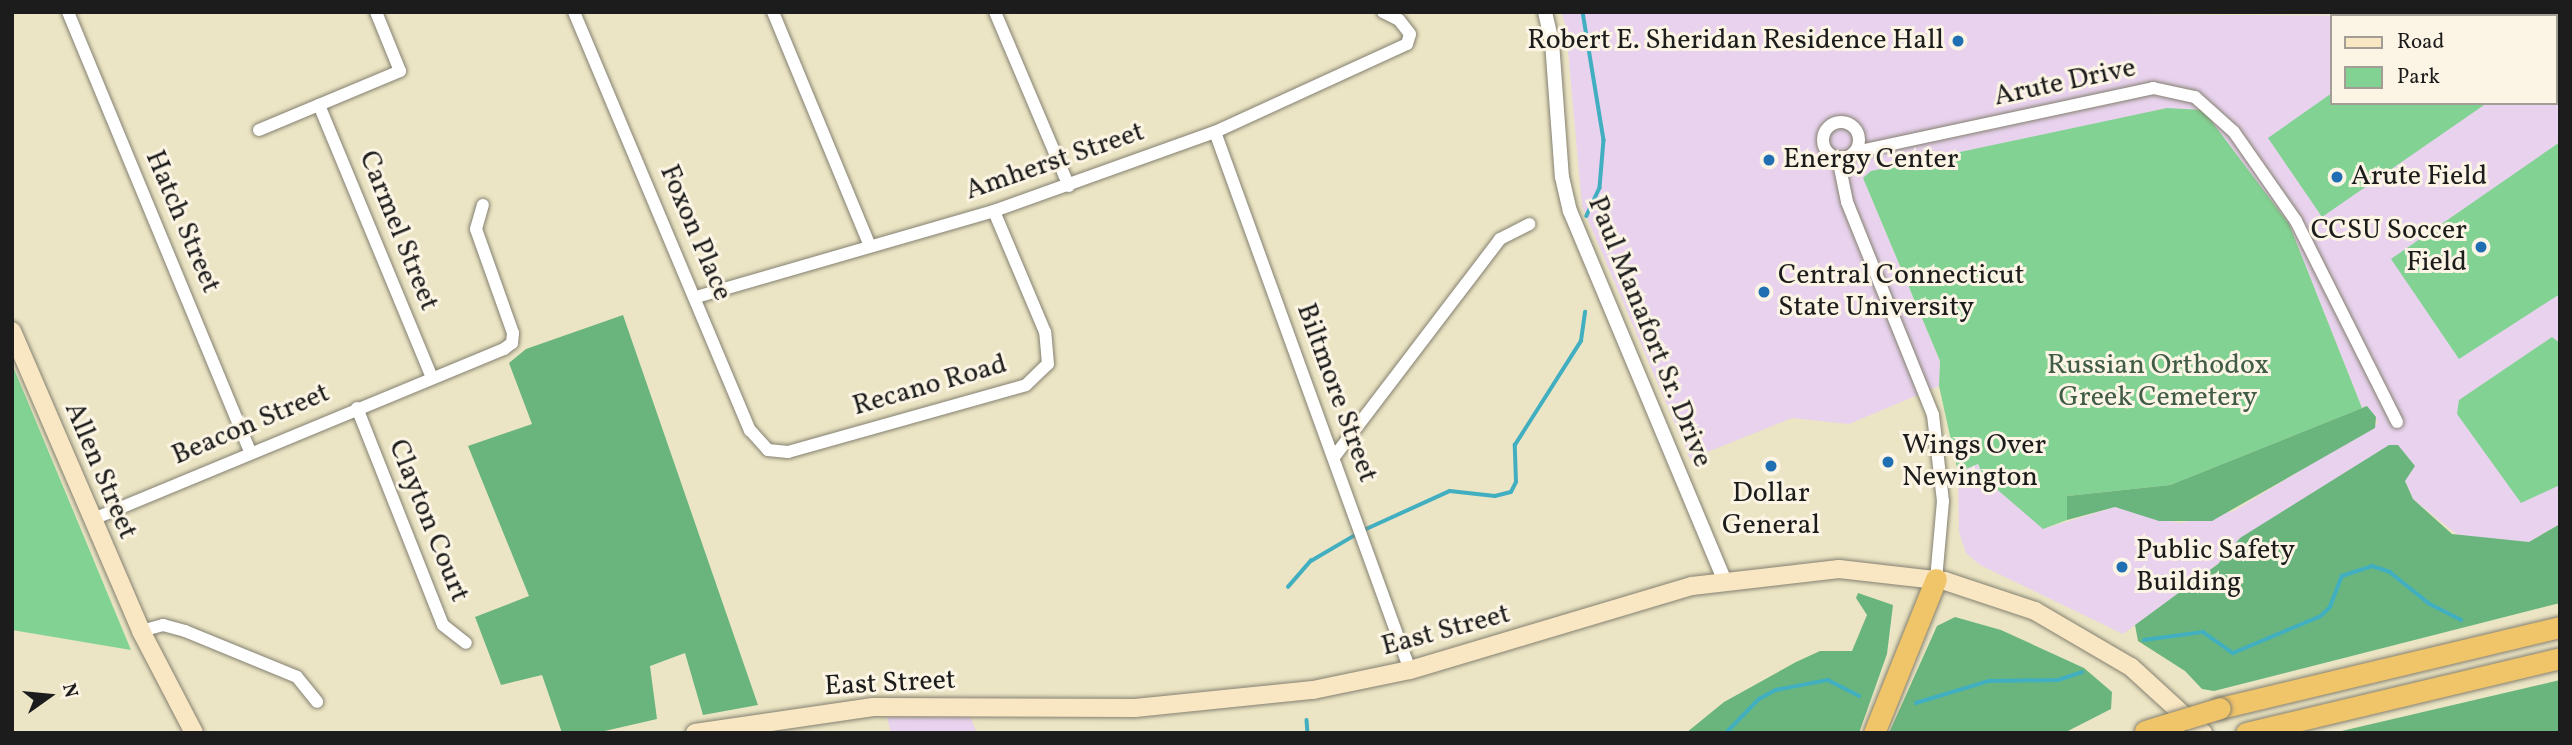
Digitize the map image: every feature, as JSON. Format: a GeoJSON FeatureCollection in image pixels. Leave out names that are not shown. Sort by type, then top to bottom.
{"type":"FeatureCollection","features":[{"type":"Feature","properties":{"kind":"highway"},"geometry":{"type":"LineString","coordinates":[[1874,733],[1936,579]]}},
{"type":"Feature","properties":{"kind":"highway"},"geometry":{"type":"LineString","coordinates":[[2143,732],[2220,708],[2560,627]]}},
{"type":"Feature","properties":{"kind":"highway"},"geometry":{"type":"LineString","coordinates":[[2246,733],[2560,658]]}},
{"type":"Feature","properties":{"kind":"main road","name":"Allen Street"},"geometry":{"type":"LineString","coordinates":[[12,331],[141,631],[194,733]]}},
{"type":"Feature","properties":{"kind":"main road","name":"East Street"},"geometry":{"type":"LineString","coordinates":[[695,733],[891,706],[1135,708],[1216,702],[1313,690],[1410,670],[1724,580],[1829,569],[1936,579],[1998,596],[2057,621],[2125,663],[2172,702],[2203,733]]}},
{"type":"Feature","properties":{"kind":"street","name":"Hatch Street"},"geometry":{"type":"LineString","coordinates":[[68,12],[250,451]]}},
{"type":"Feature","properties":{"kind":"street"},"geometry":{"type":"LineString","coordinates":[[260,130],[400,71],[376,12]]}},
{"type":"Feature","properties":{"kind":"street","name":"Foxon Place"},"geometry":{"type":"LineString","coordinates":[[574,12],[750,430],[768,450],[788,452]]}},
{"type":"Feature","properties":{"kind":"street"},"geometry":{"type":"LineString","coordinates":[[773,12],[870,246]]}},
{"type":"Feature","properties":{"kind":"street"},"geometry":{"type":"LineString","coordinates":[[995,12],[1069,186]]}},
{"type":"Feature","properties":{"kind":"street","name":"Amherst Street"},"geometry":{"type":"LineString","coordinates":[[696,297],[994,211],[1215,132],[1393,54],[1407,44],[1410,34],[1399,20],[1383,12]]}},
{"type":"Feature","properties":{"kind":"street","name":"Paul Manafort Sr. Drive"},"geometry":{"type":"LineString","coordinates":[[1545,12],[1552,42],[1562,177],[1570,211],[1724,580]]}},
{"type":"Feature","properties":{"kind":"street","name":"Arute Drive"},"geometry":{"type":"LineString","coordinates":[[1838,158],[1848,160],[1855,152],[2153,88],[2195,97],[2234,132],[2296,221],[2397,422]]}},
{"type":"Feature","properties":{"kind":"street","name":"Carmel Street"},"geometry":{"type":"LineString","coordinates":[[319,105],[431,376]]}},
{"type":"Feature","properties":{"kind":"street"},"geometry":{"type":"LineString","coordinates":[[1855,152],[1852,128],[1833,120],[1825,139],[1838,158],[1847,202],[1933,415],[1943,501],[1936,579]]}},
{"type":"Feature","properties":{"kind":"street","name":"Biltmore Street"},"geometry":{"type":"LineString","coordinates":[[1215,132],[1410,670]]}},
{"type":"Feature","properties":{"kind":"street","name":"Beacon Street"},"geometry":{"type":"LineString","coordinates":[[91,520],[512,343],[513,333],[476,229],[483,205]]}},
{"type":"Feature","properties":{"kind":"street","name":"Recano Road"},"geometry":{"type":"LineString","coordinates":[[788,452],[1026,385],[1048,364],[1045,332],[994,211]]}},
{"type":"Feature","properties":{"kind":"street"},"geometry":{"type":"LineString","coordinates":[[1334,457],[1500,239],[1530,224]]}},
{"type":"Feature","properties":{"kind":"street","name":"Clayton Court"},"geometry":{"type":"LineString","coordinates":[[357,408],[443,625],[466,643]]}},
{"type":"Feature","properties":{"kind":"street"},"geometry":{"type":"LineString","coordinates":[[141,631],[163,625],[185,631],[297,677],[317,702]]}},
{"type":"Feature","properties":{"kind":"shaded area","name":"Central Connecticut State University"},"geometry":{"type":"Polygon","coordinates":[[[1561,12],[2330,15],[2330,105],[2558,105],[2560,54],[2560,524],[2529,542],[2460,537],[2413,499],[2405,481],[2240,538],[2218,564],[2123,634],[1980,565],[1966,553],[1959,532],[1958,472],[1977,464],[2043,529],[2115,507],[2180,523],[2234,511],[2378,423],[2367,406],[2362,408],[2289,224],[1863,178],[1940,361],[1939,386],[1849,424],[1792,418],[1690,459],[1582,206],[1566,28],[1561,12]]]}},
{"type":"Feature","properties":{"kind":"shaded area"},"geometry":{"type":"Polygon","coordinates":[[[970,716],[977,733],[891,733],[887,717],[970,716]]]}},
{"type":"Feature","properties":{"kind":"green space","name":"Arute Field"},"geometry":{"type":"Polygon","coordinates":[[[2330,94],[2330,105],[2484,105],[2322,217],[2268,138],[2330,94]]]}},
{"type":"Feature","properties":{"kind":"green space","name":"Russian Orthodox Greek Cemetery"},"geometry":{"type":"Polygon","coordinates":[[[2167,108],[2203,110],[2289,224],[2362,408],[2170,485],[2067,496],[2067,520],[2043,529],[1985,479],[1978,464],[1958,472],[1939,386],[1940,361],[1863,178],[1871,171],[2167,108]]]}},
{"type":"Feature","properties":{"kind":"green space","name":"CCSU Soccer Field"},"geometry":{"type":"Polygon","coordinates":[[[2560,142],[2560,294],[2459,359],[2391,259],[2560,142]]]}},
{"type":"Feature","properties":{"kind":"green space"},"geometry":{"type":"Polygon","coordinates":[[[623,315],[758,705],[703,715],[685,653],[650,666],[657,719],[596,733],[562,733],[542,675],[501,685],[475,617],[529,596],[468,446],[532,424],[509,363],[526,349],[623,315]]]}},
{"type":"Feature","properties":{"kind":"green space"},"geometry":{"type":"Polygon","coordinates":[[[2552,337],[2560,343],[2560,485],[2521,503],[2457,414],[2459,400],[2552,337]]]}},
{"type":"Feature","properties":{"kind":"green space"},"geometry":{"type":"Polygon","coordinates":[[[12,364],[87,544],[131,650],[12,630],[12,364]]]}},
{"type":"Feature","properties":{"kind":"green space"},"geometry":{"type":"Polygon","coordinates":[[[2367,406],[2376,417],[2375,428],[2212,521],[2159,521],[2115,507],[2067,520],[2067,496],[2170,485],[2367,406]]]}},
{"type":"Feature","properties":{"kind":"green space"},"geometry":{"type":"Polygon","coordinates":[[[2389,445],[2398,445],[2415,466],[2405,481],[2413,499],[2452,534],[2529,542],[2560,524],[2560,603],[2214,691],[2202,689],[2185,671],[2138,641],[2135,625],[2218,564],[2240,538],[2389,445]]]}},
{"type":"Feature","properties":{"kind":"green space"},"geometry":{"type":"Polygon","coordinates":[[[1858,593],[1893,605],[1887,654],[1859,733],[1686,733],[1724,702],[1796,662],[1820,651],[1852,651],[1867,615],[1856,598],[1858,593]]]}},
{"type":"Feature","properties":{"kind":"green space"},"geometry":{"type":"Polygon","coordinates":[[[1955,617],[2001,630],[2084,668],[2112,692],[2111,709],[2064,733],[1889,733],[1937,626],[1955,617]]]}},
{"type":"Feature","properties":{"kind":"green space"},"geometry":{"type":"Polygon","coordinates":[[[2560,680],[2560,733],[2333,733],[2560,680]]]}},
{"type":"Feature","properties":{"kind":"waterway"},"geometry":{"type":"LineString","coordinates":[[1583,12],[1604,140],[1600,188],[1587,216]]}},
{"type":"Feature","properties":{"kind":"waterway"},"geometry":{"type":"LineString","coordinates":[[1364,530],[1450,491],[1495,496],[1511,492],[1516,482],[1515,445],[1581,341],[1585,312]]}},
{"type":"Feature","properties":{"kind":"waterway"},"geometry":{"type":"LineString","coordinates":[[1288,587],[1311,561],[1357,534]]}},
{"type":"Feature","properties":{"kind":"waterway"},"geometry":{"type":"LineString","coordinates":[[2144,640],[2203,632],[2233,653],[2321,616],[2330,607],[2342,576],[2372,566],[2390,572],[2430,604],[2461,620]]}},
{"type":"Feature","properties":{"kind":"waterway"},"geometry":{"type":"LineString","coordinates":[[1916,703],[1989,681],[2058,680],[2082,672]]}},
{"type":"Feature","properties":{"kind":"waterway"},"geometry":{"type":"LineString","coordinates":[[1726,733],[1759,699],[1776,690],[1828,680],[1859,696]]}},
{"type":"Feature","properties":{"kind":"waterway"},"geometry":{"type":"LineString","coordinates":[[1307,720],[1308,733]]}},
{"type":"Feature","properties":{"kind":"place","name":"Robert E. Sheridan Residence Hall"},"geometry":{"type":"Point","coordinates":[1958,41]}},
{"type":"Feature","properties":{"kind":"place","name":"Energy Center"},"geometry":{"type":"Point","coordinates":[1769,160]}},
{"type":"Feature","properties":{"kind":"place","name":"Arute Field"},"geometry":{"type":"Point","coordinates":[2337,177]}},
{"type":"Feature","properties":{"kind":"place","name":"CCSU Soccer Field"},"geometry":{"type":"Point","coordinates":[2481,247]}},
{"type":"Feature","properties":{"kind":"place","name":"Central Connecticut State University"},"geometry":{"type":"Point","coordinates":[1764,292]}},
{"type":"Feature","properties":{"kind":"place","name":"Wings Over Newington"},"geometry":{"type":"Point","coordinates":[1888,462]}},
{"type":"Feature","properties":{"kind":"place","name":"Dollar General"},"geometry":{"type":"Point","coordinates":[1771,466]}},
{"type":"Feature","properties":{"kind":"place","name":"Public Safety Building"},"geometry":{"type":"Point","coordinates":[2122,567]}}]}
